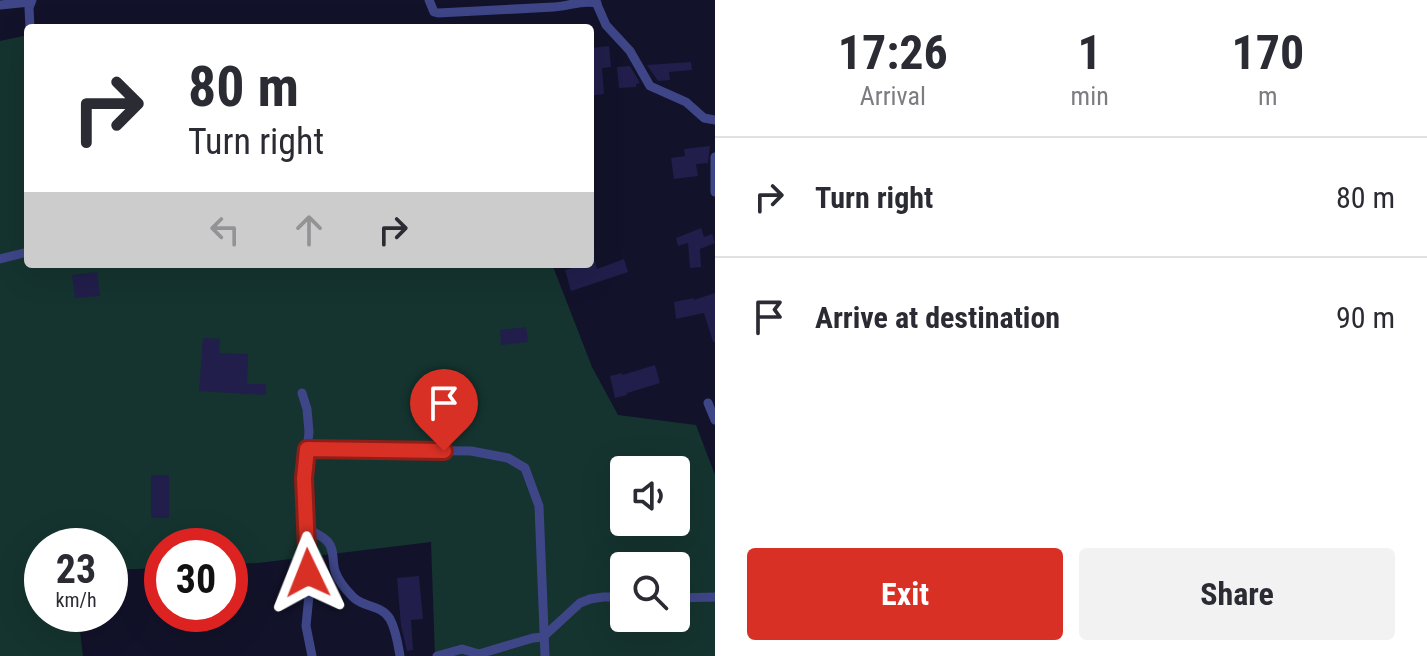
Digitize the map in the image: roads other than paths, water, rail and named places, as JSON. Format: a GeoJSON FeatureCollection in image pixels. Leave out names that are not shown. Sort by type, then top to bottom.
{"type":"FeatureCollection","features":[{"type":"Feature","properties":{"kind":"street"},"geometry":{"type":"LineString","coordinates":[[429,0],[434,12],[438,13],[567,6],[584,0],[596,1],[606,25],[630,51],[650,86],[686,102],[704,118],[715,120]]}},
{"type":"Feature","properties":{"kind":"street"},"geometry":{"type":"LineString","coordinates":[[0,5],[31,1],[30,24]]}},
{"type":"Feature","properties":{"kind":"street"},"geometry":{"type":"LineString","coordinates":[[715,157],[715,192]]}},
{"type":"Feature","properties":{"kind":"street"},"geometry":{"type":"LineString","coordinates":[[0,259],[24,253]]}},
{"type":"Feature","properties":{"kind":"street"},"geometry":{"type":"LineString","coordinates":[[302,393],[309,432],[304,478],[309,595],[306,626],[312,656]]}},
{"type":"Feature","properties":{"kind":"street"},"geometry":{"type":"LineString","coordinates":[[708,403],[715,420]]}},
{"type":"Feature","properties":{"kind":"street"},"geometry":{"type":"LineString","coordinates":[[307,449],[471,451],[508,458],[525,468],[539,506],[545,656]]}},
{"type":"Feature","properties":{"kind":"street"},"geometry":{"type":"LineString","coordinates":[[306,528],[327,541],[331,547],[334,569],[353,597],[360,603],[382,610],[388,616],[400,656]]}},
{"type":"Feature","properties":{"kind":"street"},"geometry":{"type":"LineString","coordinates":[[437,656],[462,649],[479,654],[543,637],[580,603],[610,597]]}},
{"type":"Feature","properties":{"kind":"street"},"geometry":{"type":"LineString","coordinates":[[690,598],[715,597]]}}]}
